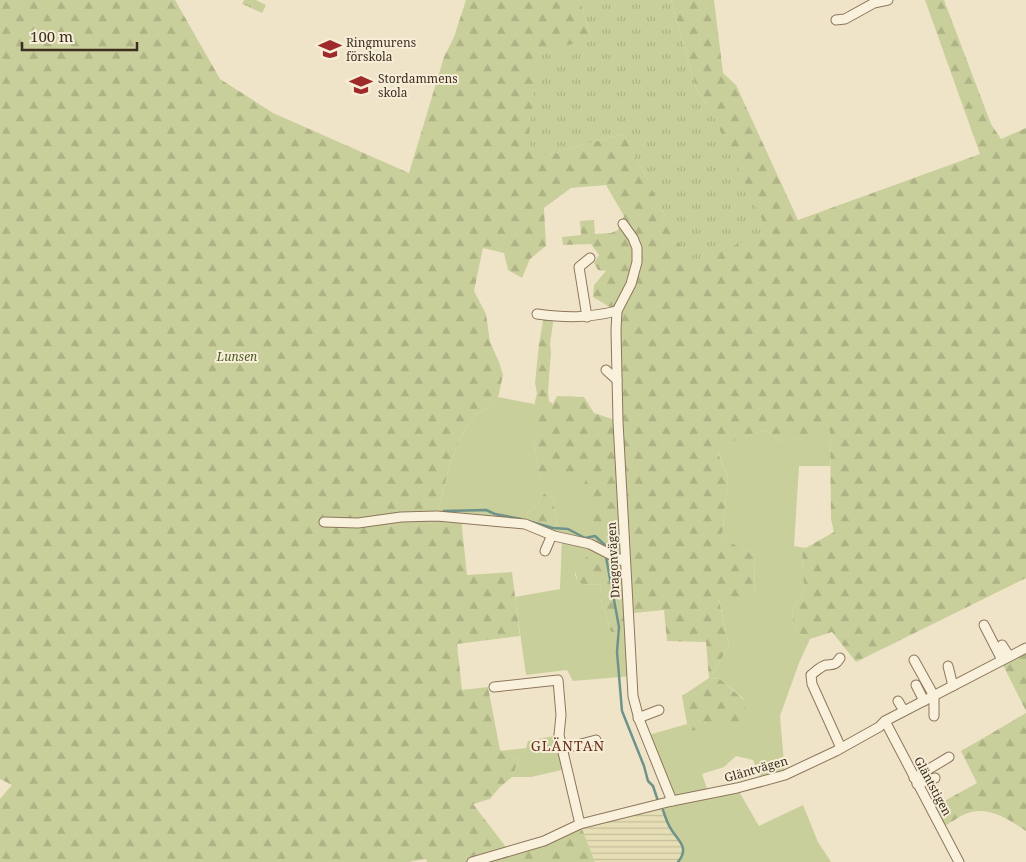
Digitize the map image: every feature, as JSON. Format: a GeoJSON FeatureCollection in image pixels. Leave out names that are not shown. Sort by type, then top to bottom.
{"type":"FeatureCollection","features":[{"type":"Feature","properties":{"kind":"street"},"geometry":{"type":"LineString","coordinates":[[836,20],[844,19],[874,3],[888,0]]}},
{"type":"Feature","properties":{"kind":"street","name":"Dragonvägen"},"geometry":{"type":"LineString","coordinates":[[623,224],[633,238],[637,248],[637,262],[631,284],[617,311],[617,380],[633,696],[638,718],[672,801]]}},
{"type":"Feature","properties":{"kind":"street"},"geometry":{"type":"LineString","coordinates":[[587,317],[581,303],[579,267],[590,258]]}},
{"type":"Feature","properties":{"kind":"street"},"geometry":{"type":"LineString","coordinates":[[537,314],[564,318],[587,317],[617,311]]}},
{"type":"Feature","properties":{"kind":"street"},"geometry":{"type":"LineString","coordinates":[[606,370],[617,380]]}},
{"type":"Feature","properties":{"kind":"street"},"geometry":{"type":"LineString","coordinates":[[324,522],[358,523],[401,517],[437,516],[525,524],[552,535],[590,544],[625,562]]}},
{"type":"Feature","properties":{"kind":"street"},"geometry":{"type":"LineString","coordinates":[[545,551],[552,535]]}},
{"type":"Feature","properties":{"kind":"street"},"geometry":{"type":"LineString","coordinates":[[984,625],[1002,660]]}},
{"type":"Feature","properties":{"kind":"street"},"geometry":{"type":"LineString","coordinates":[[1002,645],[1002,660]]}},
{"type":"Feature","properties":{"kind":"street","name":"Gläntvägen"},"geometry":{"type":"LineString","coordinates":[[472,862],[497,858],[544,841],[580,824],[786,775],[842,748],[879,727],[885,721],[959,685],[1026,648]]}},
{"type":"Feature","properties":{"kind":"street"},"geometry":{"type":"LineString","coordinates":[[991,653],[1002,660]]}},
{"type":"Feature","properties":{"kind":"street"},"geometry":{"type":"LineString","coordinates":[[840,658],[834,664],[824,666],[811,675],[812,684],[831,733],[842,748]]}},
{"type":"Feature","properties":{"kind":"street"},"geometry":{"type":"LineString","coordinates":[[914,660],[934,696],[934,716]]}},
{"type":"Feature","properties":{"kind":"street"},"geometry":{"type":"LineString","coordinates":[[948,666],[959,685]]}},
{"type":"Feature","properties":{"kind":"street"},"geometry":{"type":"LineString","coordinates":[[494,686],[558,680],[556,717],[566,779],[580,824]]}},
{"type":"Feature","properties":{"kind":"street"},"geometry":{"type":"LineString","coordinates":[[916,685],[924,701]]}},
{"type":"Feature","properties":{"kind":"street"},"geometry":{"type":"LineString","coordinates":[[898,701],[904,711]]}},
{"type":"Feature","properties":{"kind":"street"},"geometry":{"type":"LineString","coordinates":[[638,718],[658,710]]}},
{"type":"Feature","properties":{"kind":"street","name":"Gläntstigen"},"geometry":{"type":"LineString","coordinates":[[885,721],[959,862]]}},
{"type":"Feature","properties":{"kind":"street"},"geometry":{"type":"LineString","coordinates":[[562,749],[596,740]]}},
{"type":"Feature","properties":{"kind":"street"},"geometry":{"type":"LineString","coordinates":[[916,781],[949,758]]}},
{"type":"Feature","properties":{"kind":"street"},"geometry":{"type":"LineString","coordinates":[[916,781],[935,778]]}},
{"type":"Feature","properties":{"kind":"street"},"geometry":{"type":"LineString","coordinates":[[931,826],[941,828]]}},
{"type":"Feature","properties":{"kind":"shaded area"},"geometry":{"type":"Polygon","coordinates":[[[659,804],[673,832],[682,843],[683,852],[678,862],[595,862],[580,824],[659,804]]]}},
{"type":"Feature","properties":{"kind":"green space","name":"Lunsen"},"geometry":{"type":"Polygon","coordinates":[[[0,0],[175,0],[220,79],[273,113],[409,173],[444,57],[454,37],[466,0],[580,0],[591,38],[549,155],[624,134],[691,265],[709,107],[697,91],[671,0],[714,0],[723,73],[736,85],[798,220],[980,154],[925,0],[944,0],[991,124],[1001,139],[1026,128],[1026,578],[856,662],[832,632],[810,639],[798,633],[793,625],[792,610],[804,592],[802,550],[834,532],[831,519],[830,430],[782,442],[765,430],[734,441],[718,453],[728,477],[722,538],[754,555],[755,600],[719,600],[729,646],[710,678],[720,679],[744,700],[745,720],[730,726],[721,727],[716,727],[706,722],[701,728],[692,731],[687,724],[682,696],[709,678],[706,642],[667,641],[664,610],[633,613],[628,616],[629,634],[611,632],[602,605],[600,584],[584,585],[577,581],[575,566],[585,559],[590,549],[591,507],[577,498],[590,472],[566,477],[547,456],[547,485],[541,481],[532,431],[532,414],[537,393],[535,383],[539,344],[543,321],[548,315],[554,316],[550,344],[549,401],[553,404],[557,396],[584,397],[594,413],[618,421],[613,309],[593,297],[594,285],[606,271],[598,270],[594,263],[599,255],[591,244],[563,245],[562,237],[581,235],[580,221],[594,220],[595,234],[611,233],[618,230],[624,216],[606,185],[571,188],[544,208],[546,246],[530,259],[522,278],[508,270],[504,253],[483,248],[474,291],[486,314],[490,342],[503,375],[497,402],[476,414],[459,439],[448,471],[437,516],[461,518],[467,575],[512,572],[520,636],[457,644],[462,690],[488,687],[500,750],[519,759],[512,777],[490,799],[473,804],[509,851],[580,824],[595,862],[427,862],[426,859],[409,862],[0,862],[0,799],[12,785],[0,779],[0,0]]]}},
{"type":"Feature","properties":{"kind":"green space"},"geometry":{"type":"Polygon","coordinates":[[[244,0],[256,0],[266,5],[262,13],[242,4],[244,0]]]}},
{"type":"Feature","properties":{"kind":"green space"},"geometry":{"type":"Polygon","coordinates":[[[580,0],[671,0],[697,91],[709,107],[767,230],[691,266],[624,134],[549,155],[534,152],[528,142],[539,54],[591,38],[580,0]]]}},
{"type":"Feature","properties":{"kind":"green space"},"geometry":{"type":"Polygon","coordinates":[[[498,397],[534,404],[532,431],[541,481],[547,455],[590,472],[592,535],[588,554],[575,574],[577,581],[584,585],[600,584],[602,605],[611,632],[629,634],[632,676],[573,681],[567,670],[526,675],[515,597],[560,589],[562,538],[549,534],[557,526],[553,500],[545,493],[540,498],[538,505],[528,512],[525,524],[437,516],[448,471],[459,439],[476,414],[497,402],[498,397]]]}},
{"type":"Feature","properties":{"kind":"green space"},"geometry":{"type":"Polygon","coordinates":[[[830,429],[830,466],[799,466],[794,546],[806,548],[802,550],[804,592],[792,610],[793,625],[798,633],[810,639],[799,663],[780,716],[785,775],[762,781],[753,760],[736,756],[724,767],[702,774],[709,794],[737,788],[759,826],[803,805],[818,842],[831,862],[678,862],[682,857],[683,847],[669,827],[659,804],[672,801],[645,736],[687,724],[692,731],[744,699],[720,679],[710,678],[729,646],[719,599],[755,600],[754,555],[722,538],[728,477],[718,452],[733,441],[765,430],[782,442],[830,429]]]}},
{"type":"Feature","properties":{"kind":"green space"},"geometry":{"type":"Polygon","coordinates":[[[545,493],[553,500],[557,526],[549,534],[525,524],[528,512],[538,505],[540,498],[545,493]]]}},
{"type":"Feature","properties":{"kind":"green space"},"geometry":{"type":"Polygon","coordinates":[[[1026,648],[1026,711],[1001,661],[1026,648]]]}},
{"type":"Feature","properties":{"kind":"green space"},"geometry":{"type":"Polygon","coordinates":[[[1026,713],[1026,831],[999,815],[984,811],[968,813],[941,828],[930,809],[977,783],[961,751],[1026,713]]]}},
{"type":"Feature","properties":{"kind":"green space"},"geometry":{"type":"Polygon","coordinates":[[[559,735],[566,769],[531,777],[512,777],[519,759],[500,751],[526,748],[528,741],[559,735]]]}},
{"type":"Feature","properties":{"kind":"waterway"},"geometry":{"type":"LineString","coordinates":[[444,511],[486,510],[495,514],[521,519]]}},
{"type":"Feature","properties":{"kind":"waterway"},"geometry":{"type":"LineString","coordinates":[[528,521],[553,528],[568,529],[585,538],[595,536],[605,545],[606,549]]}},
{"type":"Feature","properties":{"kind":"waterway"},"geometry":{"type":"LineString","coordinates":[[606,557],[619,627],[617,652],[622,711],[648,781],[653,786],[658,801]]}},
{"type":"Feature","properties":{"kind":"waterway"},"geometry":{"type":"LineString","coordinates":[[663,810],[668,824],[682,844],[683,852],[678,862]]}},
{"type":"Feature","properties":{"kind":"place","name":"Ringmurens förskola"},"geometry":{"type":"Point","coordinates":[330,49]}},
{"type":"Feature","properties":{"kind":"place","name":"Stordammens skola"},"geometry":{"type":"Point","coordinates":[361,85]}},
{"type":"Feature","properties":{"kind":"district","name":"GLÄNTAN"},"geometry":{"type":"Point","coordinates":[568,745]}}]}
